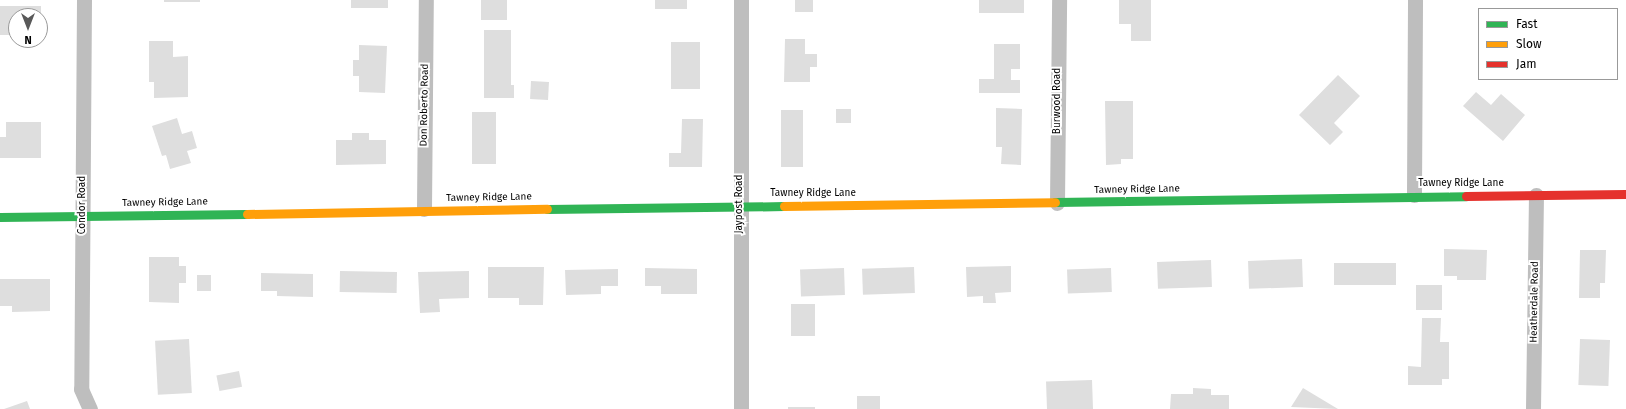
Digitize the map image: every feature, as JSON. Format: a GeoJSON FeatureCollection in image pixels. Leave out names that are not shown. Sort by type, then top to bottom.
{"type":"FeatureCollection","features":[{"type":"Feature","properties":{"kind":"street","name":"Condor Road"},"geometry":{"type":"LineString","coordinates":[[84,0],[81,389],[90,409]]}},
{"type":"Feature","properties":{"kind":"street","name":"Don Roberto Road"},"geometry":{"type":"LineString","coordinates":[[424,209],[426,0]]}},
{"type":"Feature","properties":{"kind":"street","name":"Jaypost Road"},"geometry":{"type":"LineString","coordinates":[[741,0],[741,409]]}},
{"type":"Feature","properties":{"kind":"street","name":"Burwood Road"},"geometry":{"type":"LineString","coordinates":[[1057,203],[1059,0]]}},
{"type":"Feature","properties":{"kind":"street"},"geometry":{"type":"LineString","coordinates":[[1414,195],[1415,0]]}},
{"type":"Feature","properties":{"kind":"street","name":"Tawney Ridge Lane"},"geometry":{"type":"LineString","coordinates":[[0,217],[424,209],[1057,203],[1414,195],[1626,194]]}},
{"type":"Feature","properties":{"kind":"street","name":"Heatherdale Road"},"geometry":{"type":"LineString","coordinates":[[1533,409],[1536,195]]}},
{"type":"Feature","properties":{"kind":"building"},"geometry":{"type":"Polygon","coordinates":[[[164,0],[200,0],[200,2],[164,2],[164,0]]]}},
{"type":"Feature","properties":{"kind":"building"},"geometry":{"type":"Polygon","coordinates":[[[351,0],[388,0],[388,8],[351,8],[351,0]]]}},
{"type":"Feature","properties":{"kind":"building"},"geometry":{"type":"Polygon","coordinates":[[[481,0],[507,0],[507,20],[481,20],[481,0]]]}},
{"type":"Feature","properties":{"kind":"building"},"geometry":{"type":"Polygon","coordinates":[[[655,0],[687,0],[687,9],[655,9],[655,0]]]}},
{"type":"Feature","properties":{"kind":"building"},"geometry":{"type":"Polygon","coordinates":[[[795,0],[813,0],[813,12],[795,12],[795,0]]]}},
{"type":"Feature","properties":{"kind":"building"},"geometry":{"type":"Polygon","coordinates":[[[979,0],[1024,0],[1024,13],[979,13],[979,0]]]}},
{"type":"Feature","properties":{"kind":"building"},"geometry":{"type":"Polygon","coordinates":[[[1119,0],[1151,0],[1151,41],[1131,41],[1131,24],[1119,24],[1119,0]]]}},
{"type":"Feature","properties":{"kind":"building"},"geometry":{"type":"Polygon","coordinates":[[[0,6],[41,6],[41,8],[8,8],[8,35],[0,35],[0,6]]]}},
{"type":"Feature","properties":{"kind":"building"},"geometry":{"type":"Polygon","coordinates":[[[484,30],[511,30],[511,85],[514,85],[514,98],[484,98],[484,30]]]}},
{"type":"Feature","properties":{"kind":"building"},"geometry":{"type":"Polygon","coordinates":[[[785,39],[805,39],[805,54],[817,54],[817,67],[810,67],[810,82],[784,82],[785,39]]]}},
{"type":"Feature","properties":{"kind":"building"},"geometry":{"type":"Polygon","coordinates":[[[149,41],[173,41],[173,57],[188,56],[188,97],[154,98],[154,82],[149,82],[149,41]]]}},
{"type":"Feature","properties":{"kind":"building"},"geometry":{"type":"Polygon","coordinates":[[[671,42],[700,42],[700,89],[671,89],[671,42]]]}},
{"type":"Feature","properties":{"kind":"building"},"geometry":{"type":"Polygon","coordinates":[[[994,44],[1020,44],[1020,69],[1011,69],[1011,80],[1020,80],[1020,93],[979,93],[979,79],[994,79],[994,44]]]}},
{"type":"Feature","properties":{"kind":"building"},"geometry":{"type":"Polygon","coordinates":[[[359,45],[387,46],[385,93],[359,92],[359,76],[353,76],[353,60],[359,60],[359,45]]]}},
{"type":"Feature","properties":{"kind":"building"},"geometry":{"type":"Polygon","coordinates":[[[1338,75],[1360,96],[1334,123],[1343,132],[1330,145],[1299,115],[1338,75]]]}},
{"type":"Feature","properties":{"kind":"building"},"geometry":{"type":"Polygon","coordinates":[[[531,81],[549,82],[548,100],[530,99],[531,81]]]}},
{"type":"Feature","properties":{"kind":"building"},"geometry":{"type":"Polygon","coordinates":[[[1476,92],[1491,105],[1501,94],[1525,115],[1503,141],[1463,106],[1476,92]]]}},
{"type":"Feature","properties":{"kind":"building"},"geometry":{"type":"Polygon","coordinates":[[[1105,101],[1133,101],[1133,159],[1121,159],[1121,164],[1106,165],[1105,101]]]}},
{"type":"Feature","properties":{"kind":"building"},"geometry":{"type":"Polygon","coordinates":[[[996,108],[1022,109],[1021,165],[1001,164],[1002,147],[996,147],[996,108]]]}},
{"type":"Feature","properties":{"kind":"building"},"geometry":{"type":"Polygon","coordinates":[[[836,109],[851,109],[851,123],[836,123],[836,109]]]}},
{"type":"Feature","properties":{"kind":"building"},"geometry":{"type":"Polygon","coordinates":[[[781,110],[803,110],[803,167],[781,167],[781,110]]]}},
{"type":"Feature","properties":{"kind":"building"},"geometry":{"type":"Polygon","coordinates":[[[472,112],[496,112],[496,164],[472,164],[472,112]]]}},
{"type":"Feature","properties":{"kind":"building"},"geometry":{"type":"Polygon","coordinates":[[[177,118],[182,134],[192,131],[197,148],[187,151],[191,163],[170,169],[166,155],[162,156],[152,126],[177,118]]]}},
{"type":"Feature","properties":{"kind":"building"},"geometry":{"type":"Polygon","coordinates":[[[682,119],[703,119],[702,167],[669,167],[669,153],[681,153],[682,119]]]}},
{"type":"Feature","properties":{"kind":"building"},"geometry":{"type":"Polygon","coordinates":[[[6,122],[41,122],[41,158],[0,158],[0,137],[6,137],[6,122]]]}},
{"type":"Feature","properties":{"kind":"building"},"geometry":{"type":"Polygon","coordinates":[[[352,133],[369,133],[369,140],[386,140],[386,164],[336,165],[336,140],[352,140],[352,133]]]}},
{"type":"Feature","properties":{"kind":"building"},"geometry":{"type":"Polygon","coordinates":[[[1444,249],[1487,250],[1486,280],[1457,280],[1457,276],[1444,276],[1444,249]]]}},
{"type":"Feature","properties":{"kind":"building"},"geometry":{"type":"Polygon","coordinates":[[[1580,250],[1606,250],[1605,283],[1600,283],[1600,298],[1579,298],[1580,250]]]}},
{"type":"Feature","properties":{"kind":"building"},"geometry":{"type":"Polygon","coordinates":[[[149,257],[179,257],[179,266],[186,266],[186,283],[179,283],[179,303],[149,302],[149,257]]]}},
{"type":"Feature","properties":{"kind":"building"},"geometry":{"type":"Polygon","coordinates":[[[1302,259],[1303,287],[1249,289],[1248,261],[1302,259]]]}},
{"type":"Feature","properties":{"kind":"building"},"geometry":{"type":"Polygon","coordinates":[[[1211,260],[1212,287],[1158,289],[1157,262],[1211,260]]]}},
{"type":"Feature","properties":{"kind":"building"},"geometry":{"type":"Polygon","coordinates":[[[1334,263],[1396,263],[1396,285],[1334,285],[1334,263]]]}},
{"type":"Feature","properties":{"kind":"building"},"geometry":{"type":"Polygon","coordinates":[[[1011,266],[1011,292],[995,293],[996,303],[983,303],[983,296],[967,297],[966,267],[1011,266]]]}},
{"type":"Feature","properties":{"kind":"building"},"geometry":{"type":"Polygon","coordinates":[[[488,267],[544,267],[543,305],[519,305],[519,298],[488,298],[488,267]]]}},
{"type":"Feature","properties":{"kind":"building"},"geometry":{"type":"Polygon","coordinates":[[[914,267],[915,293],[863,295],[862,269],[914,267]]]}},
{"type":"Feature","properties":{"kind":"building"},"geometry":{"type":"Polygon","coordinates":[[[645,268],[697,269],[697,294],[661,294],[661,286],[645,286],[645,268]]]}},
{"type":"Feature","properties":{"kind":"building"},"geometry":{"type":"Polygon","coordinates":[[[844,268],[845,295],[801,297],[800,270],[844,268]]]}},
{"type":"Feature","properties":{"kind":"building"},"geometry":{"type":"Polygon","coordinates":[[[1111,268],[1112,292],[1068,294],[1067,270],[1111,268]]]}},
{"type":"Feature","properties":{"kind":"building"},"geometry":{"type":"Polygon","coordinates":[[[618,269],[618,286],[601,286],[601,294],[566,295],[565,270],[618,269]]]}},
{"type":"Feature","properties":{"kind":"building"},"geometry":{"type":"Polygon","coordinates":[[[340,271],[397,272],[397,293],[340,292],[340,271]]]}},
{"type":"Feature","properties":{"kind":"building"},"geometry":{"type":"Polygon","coordinates":[[[469,271],[469,298],[439,299],[440,312],[420,313],[418,272],[469,271]]]}},
{"type":"Feature","properties":{"kind":"building"},"geometry":{"type":"Polygon","coordinates":[[[261,273],[313,274],[313,297],[277,296],[277,291],[261,291],[261,273]]]}},
{"type":"Feature","properties":{"kind":"building"},"geometry":{"type":"Polygon","coordinates":[[[197,275],[211,275],[211,291],[197,291],[197,275]]]}},
{"type":"Feature","properties":{"kind":"building"},"geometry":{"type":"Polygon","coordinates":[[[0,279],[50,279],[50,311],[12,312],[12,306],[0,306],[0,279]]]}},
{"type":"Feature","properties":{"kind":"building"},"geometry":{"type":"Polygon","coordinates":[[[1416,285],[1442,285],[1442,310],[1416,310],[1416,285]]]}},
{"type":"Feature","properties":{"kind":"building"},"geometry":{"type":"Polygon","coordinates":[[[791,304],[815,304],[815,336],[791,336],[791,304]]]}},
{"type":"Feature","properties":{"kind":"building"},"geometry":{"type":"Polygon","coordinates":[[[1422,318],[1441,318],[1440,342],[1449,342],[1449,379],[1442,379],[1442,385],[1408,385],[1408,366],[1421,367],[1422,318]]]}},
{"type":"Feature","properties":{"kind":"building"},"geometry":{"type":"Polygon","coordinates":[[[189,339],[192,393],[158,395],[155,341],[189,339]]]}},
{"type":"Feature","properties":{"kind":"building"},"geometry":{"type":"Polygon","coordinates":[[[1580,339],[1610,340],[1608,386],[1578,385],[1580,339]]]}},
{"type":"Feature","properties":{"kind":"building"},"geometry":{"type":"Polygon","coordinates":[[[239,371],[242,387],[219,391],[216,375],[239,371]]]}},
{"type":"Feature","properties":{"kind":"building"},"geometry":{"type":"Polygon","coordinates":[[[1092,380],[1093,409],[1047,409],[1046,382],[1092,380]]]}},
{"type":"Feature","properties":{"kind":"building"},"geometry":{"type":"Polygon","coordinates":[[[1193,388],[1211,389],[1211,395],[1229,395],[1229,409],[1170,409],[1171,394],[1193,394],[1193,388]]]}},
{"type":"Feature","properties":{"kind":"building"},"geometry":{"type":"Polygon","coordinates":[[[1303,388],[1338,409],[1291,407],[1303,388]]]}},
{"type":"Feature","properties":{"kind":"building"},"geometry":{"type":"Polygon","coordinates":[[[857,396],[880,396],[880,409],[857,409],[857,396]]]}},
{"type":"Feature","properties":{"kind":"building"},"geometry":{"type":"Polygon","coordinates":[[[27,401],[30,409],[4,409],[27,401]]]}},
{"type":"Feature","properties":{"kind":"building"},"geometry":{"type":"Polygon","coordinates":[[[788,407],[815,407],[815,409],[788,409],[788,407]]]}},
{"type":"Feature","properties":{"kind":"traffic: fast"},"geometry":{"type":"LineString","coordinates":[[1055,202],[1466,196]]}},
{"type":"Feature","properties":{"kind":"traffic: fast"},"geometry":{"type":"LineString","coordinates":[[547,209],[784,206]]}},
{"type":"Feature","properties":{"kind":"traffic: fast"},"geometry":{"type":"LineString","coordinates":[[0,217],[247,214]]}},
{"type":"Feature","properties":{"kind":"traffic: slow"},"geometry":{"type":"LineString","coordinates":[[784,206],[1055,202]]}},
{"type":"Feature","properties":{"kind":"traffic: slow"},"geometry":{"type":"LineString","coordinates":[[247,214],[547,209]]}},
{"type":"Feature","properties":{"kind":"traffic: jam"},"geometry":{"type":"LineString","coordinates":[[1466,196],[1626,194]]}}]}
